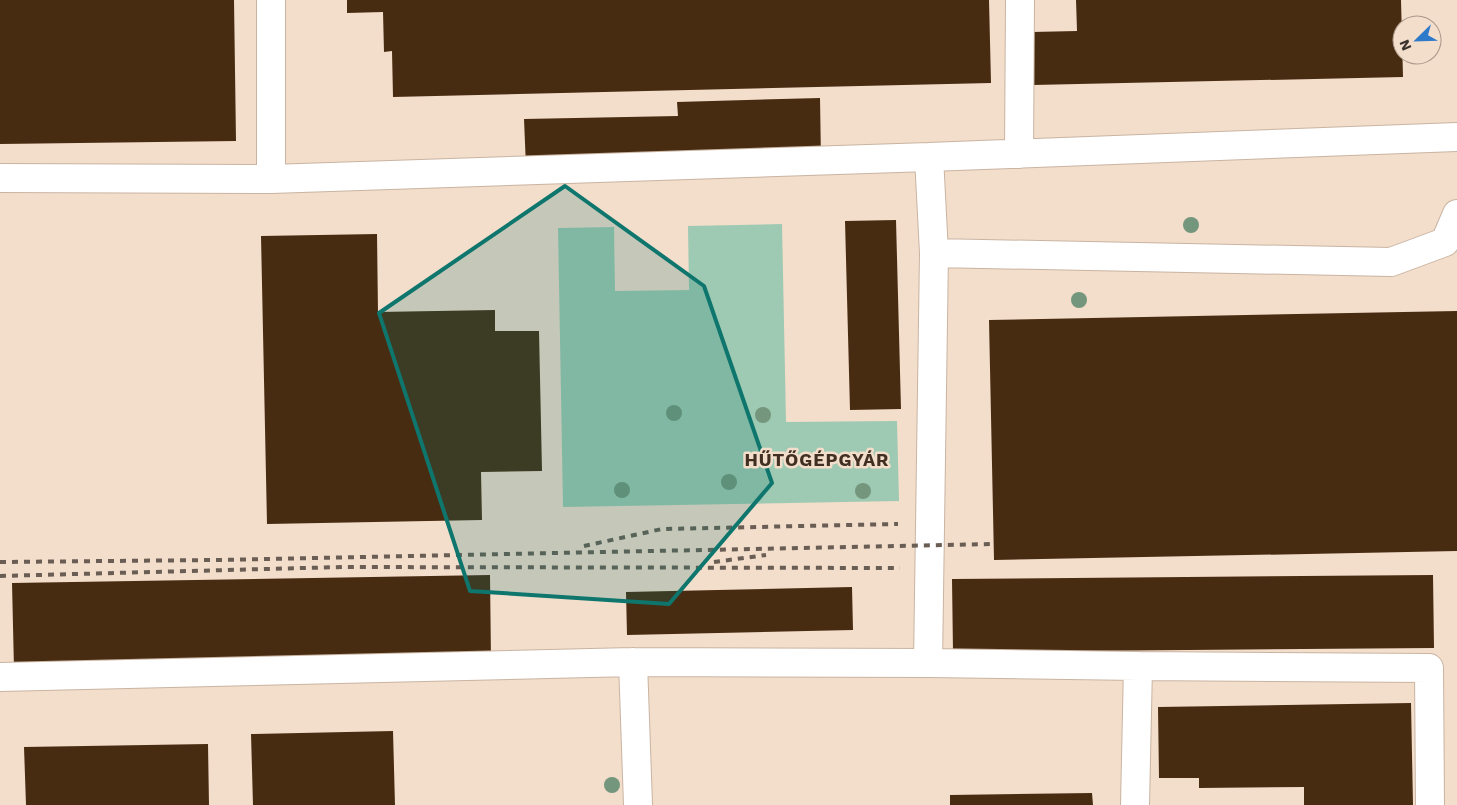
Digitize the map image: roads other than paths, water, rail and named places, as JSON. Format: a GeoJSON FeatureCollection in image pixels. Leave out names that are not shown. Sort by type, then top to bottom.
{"type":"FeatureCollection","features":[{"type":"Feature","properties":{"kind":"lane"},"geometry":{"type":"LineString","coordinates":[[271,0],[272,179]]}},
{"type":"Feature","properties":{"kind":"lane"},"geometry":{"type":"LineString","coordinates":[[1019,154],[1020,0]]}},
{"type":"Feature","properties":{"kind":"lane"},"geometry":{"type":"LineString","coordinates":[[0,178],[272,179],[1457,137]]}},
{"type":"Feature","properties":{"kind":"lane"},"geometry":{"type":"LineString","coordinates":[[928,663],[934,253],[929,157]]}},
{"type":"Feature","properties":{"kind":"lane"},"geometry":{"type":"LineString","coordinates":[[934,253],[1392,262],[1444,242],[1457,214]]}},
{"type":"Feature","properties":{"kind":"lane"},"geometry":{"type":"LineString","coordinates":[[633,662],[638,805]]}},
{"type":"Feature","properties":{"kind":"lane"},"geometry":{"type":"LineString","coordinates":[[0,677],[633,662],[1429,668],[1430,805]]}},
{"type":"Feature","properties":{"kind":"lane"},"geometry":{"type":"LineString","coordinates":[[1135,805],[1138,666]]}},
{"type":"Feature","properties":{"kind":"railway"},"geometry":{"type":"LineString","coordinates":[[584,546],[662,529],[898,524]]}},
{"type":"Feature","properties":{"kind":"railway"},"geometry":{"type":"LineString","coordinates":[[0,562],[216,560],[994,544]]}},
{"type":"Feature","properties":{"kind":"railway"},"geometry":{"type":"LineString","coordinates":[[714,562],[766,555]]}},
{"type":"Feature","properties":{"kind":"railway"},"geometry":{"type":"LineString","coordinates":[[0,576],[342,567],[900,568]]}},
{"type":"Feature","properties":{"kind":"district","name":"HŰTŐGÉPGYÁR"},"geometry":{"type":"Point","coordinates":[817,460]}}]}
